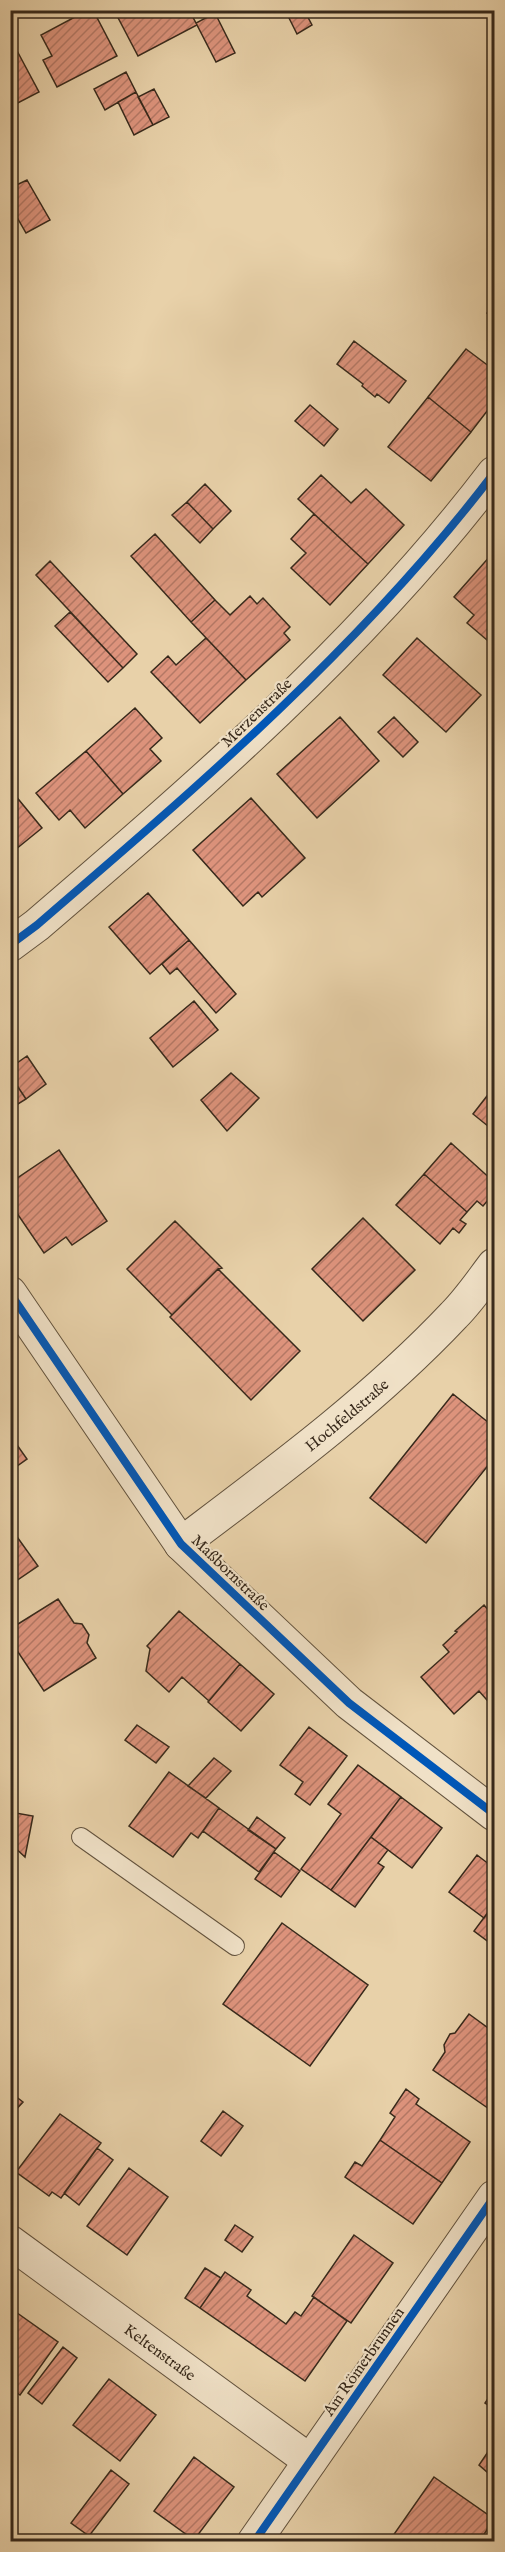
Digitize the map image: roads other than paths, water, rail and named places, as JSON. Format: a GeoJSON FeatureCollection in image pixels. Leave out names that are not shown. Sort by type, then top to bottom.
{"type":"FeatureCollection","features":[{"type":"Feature","properties":{"kind":"street","name":"Merzenstraße"},"geometry":{"type":"LineString","coordinates":[[10,945],[37,925],[229,758],[330,660],[459,519],[495,473]]}},
{"type":"Feature","properties":{"kind":"street","name":"Hochfeldstraße"},"geometry":{"type":"LineString","coordinates":[[181,1544],[280,1469],[386,1381],[455,1314],[495,1265]]}},
{"type":"Feature","properties":{"kind":"street","name":"Maßbornstraße"},"geometry":{"type":"LineString","coordinates":[[10,1293],[181,1544],[350,1703],[495,1814]]}},
{"type":"Feature","properties":{"kind":"street","name":"Am Römerbrunnen"},"geometry":{"type":"LineString","coordinates":[[254,2541],[495,2197]]}},
{"type":"Feature","properties":{"kind":"street","name":"Keltenstraße"},"geometry":{"type":"LineString","coordinates":[[10,2242],[310,2462]]}},
{"type":"Feature","properties":{"kind":"lane"},"geometry":{"type":"LineString","coordinates":[[81,1837],[235,1946]]}}]}
